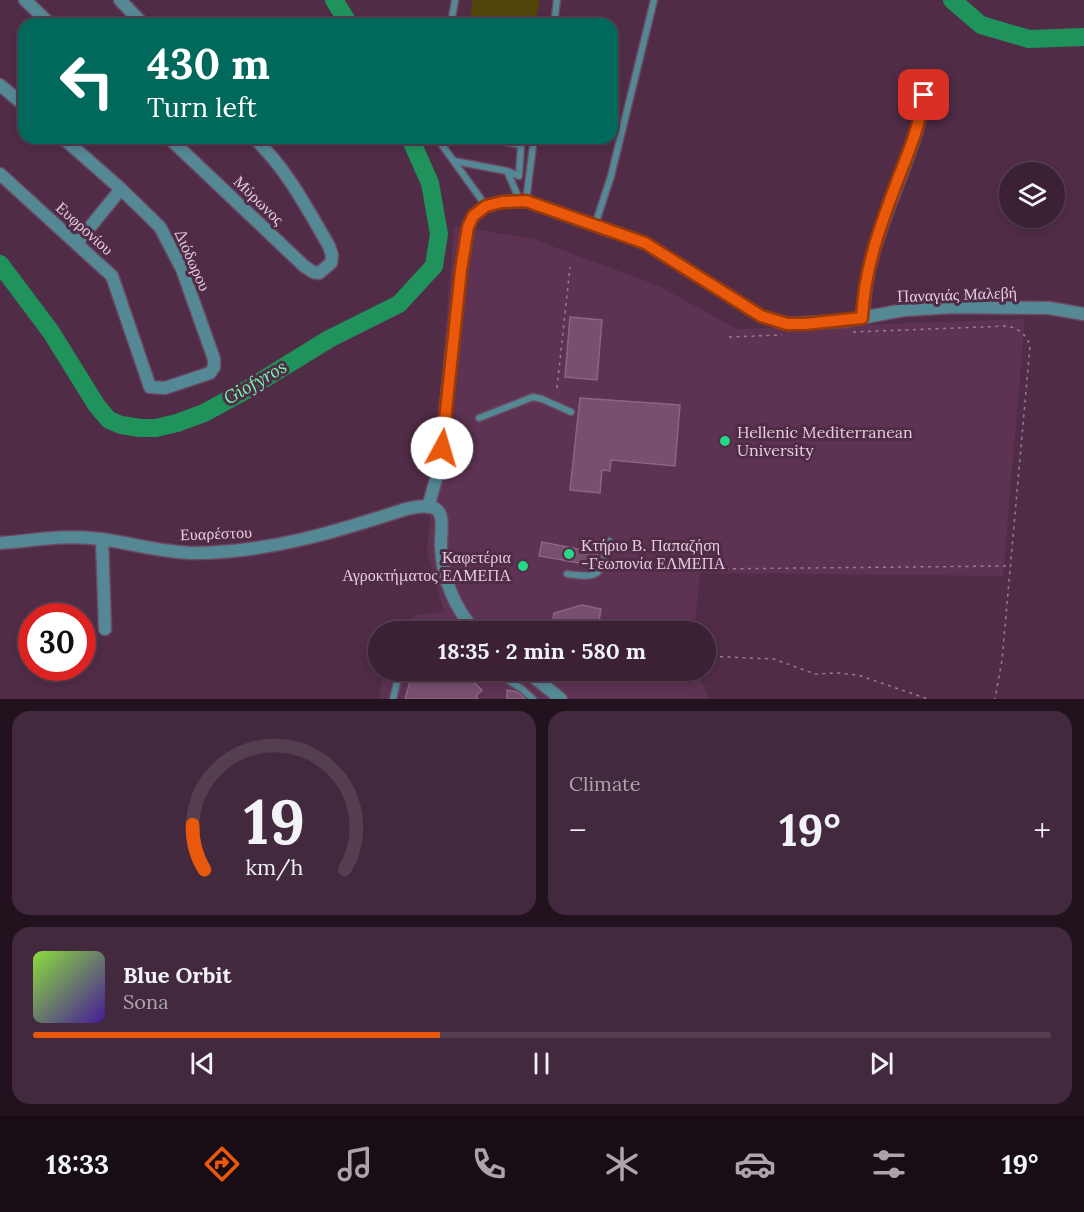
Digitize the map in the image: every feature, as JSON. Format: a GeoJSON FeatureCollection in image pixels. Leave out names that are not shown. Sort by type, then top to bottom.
{"type":"FeatureCollection","features":[{"type":"Feature","properties":{"kind":"street"},"geometry":{"type":"LineString","coordinates":[[26,0],[44,18]]}},
{"type":"Feature","properties":{"kind":"street"},"geometry":{"type":"LineString","coordinates":[[120,0],[137,18]]}},
{"type":"Feature","properties":{"kind":"street"},"geometry":{"type":"LineString","coordinates":[[0,85],[18,100]]}},
{"type":"Feature","properties":{"kind":"street"},"geometry":{"type":"LineString","coordinates":[[862,318],[863,298],[871,257],[920,120],[924,95]]}},
{"type":"Feature","properties":{"kind":"street","name":"Διόδωρου"},"geometry":{"type":"LineString","coordinates":[[70,144],[160,227],[182,269],[215,362],[213,369],[201,376],[169,387],[152,388]]}},
{"type":"Feature","properties":{"kind":"street","name":"Μύρωνος"},"geometry":{"type":"LineString","coordinates":[[175,144],[304,266],[317,273],[329,266],[332,260],[331,251],[313,218],[268,151],[260,144]]}},
{"type":"Feature","properties":{"kind":"street","name":"Ευφρονίου"},"geometry":{"type":"LineString","coordinates":[[0,174],[112,276],[145,378],[152,388]]}},
{"type":"Feature","properties":{"kind":"street"},"geometry":{"type":"LineString","coordinates":[[77,243],[121,189]]}},
{"type":"Feature","properties":{"kind":"street","name":"Παναγιάς Μαλεβή"},"geometry":{"type":"LineString","coordinates":[[486,206],[502,202],[523,201],[645,243],[761,316],[787,324],[862,318],[904,310],[954,307],[1049,308],[1084,314]]}},
{"type":"Feature","properties":{"kind":"street"},"geometry":{"type":"LineString","coordinates":[[467,621],[452,596],[442,558],[440,514],[428,507],[439,469],[461,270],[468,227],[473,216],[486,206]]}},
{"type":"Feature","properties":{"kind":"street","name":"Ευαρέστου"},"geometry":{"type":"LineString","coordinates":[[0,543],[52,537],[102,539],[183,552],[253,548],[301,541],[406,509],[428,507]]}},
{"type":"Feature","properties":{"kind":"street"},"geometry":{"type":"LineString","coordinates":[[102,539],[105,629]]}},
{"type":"Feature","properties":{"kind":"street"},"geometry":{"type":"LineString","coordinates":[[539,681],[561,699]]}},
{"type":"Feature","properties":{"kind":"lane"},"geometry":{"type":"LineString","coordinates":[[452,18],[455,0]]}},
{"type":"Feature","properties":{"kind":"lane"},"geometry":{"type":"LineString","coordinates":[[555,18],[558,0]]}},
{"type":"Feature","properties":{"kind":"lane"},"geometry":{"type":"LineString","coordinates":[[595,225],[611,176],[654,0]]}},
{"type":"Feature","properties":{"kind":"lane"},"geometry":{"type":"LineString","coordinates":[[441,144],[486,206]]}},
{"type":"Feature","properties":{"kind":"lane"},"geometry":{"type":"LineString","coordinates":[[454,161],[507,171],[519,176],[521,145],[516,144]]}},
{"type":"Feature","properties":{"kind":"lane"},"geometry":{"type":"LineString","coordinates":[[523,201],[533,144]]}},
{"type":"Feature","properties":{"kind":"lane"},"geometry":{"type":"LineString","coordinates":[[507,171],[523,201]]}},
{"type":"Feature","properties":{"kind":"lane"},"geometry":{"type":"LineString","coordinates":[[479,418],[533,398],[542,399],[571,412]]}},
{"type":"Feature","properties":{"kind":"lane"},"geometry":{"type":"LineString","coordinates":[[567,574],[590,577],[596,575],[601,570],[609,542]]}},
{"type":"Feature","properties":{"kind":"lane"},"geometry":{"type":"LineString","coordinates":[[393,699],[397,681]]}},
{"type":"Feature","properties":{"kind":"lane"},"geometry":{"type":"LineString","coordinates":[[509,681],[528,693],[532,699]]}},
{"type":"Feature","properties":{"kind":"path"},"geometry":{"type":"LineString","coordinates":[[557,388],[570,267]]}},
{"type":"Feature","properties":{"kind":"path"},"geometry":{"type":"LineString","coordinates":[[845,332],[1008,326],[1028,338],[1030,346],[1002,660],[995,699]]}},
{"type":"Feature","properties":{"kind":"path"},"geometry":{"type":"LineString","coordinates":[[729,337],[788,335]]}},
{"type":"Feature","properties":{"kind":"path"},"geometry":{"type":"LineString","coordinates":[[703,569],[1010,566]]}},
{"type":"Feature","properties":{"kind":"path"},"geometry":{"type":"LineString","coordinates":[[716,656],[774,658],[814,674],[858,675],[928,699]]}},
{"type":"Feature","properties":{"kind":"shaded area"},"geometry":{"type":"Polygon","coordinates":[[[473,0],[540,0],[536,18],[469,18],[473,0]]]}},
{"type":"Feature","properties":{"kind":"shaded area","name":"Hellenic Mediterranean University"},"geometry":{"type":"Polygon","coordinates":[[[454,226],[533,239],[659,286],[737,329],[1025,319],[1003,576],[700,573],[695,621],[408,621],[418,615],[444,612],[427,552],[454,226]]]}},
{"type":"Feature","properties":{"kind":"shaded area"},"geometry":{"type":"Polygon","coordinates":[[[382,681],[702,681],[710,699],[379,699],[382,681]]]}},
{"type":"Feature","properties":{"kind":"building"},"geometry":{"type":"Polygon","coordinates":[[[570,317],[602,320],[597,380],[565,377],[570,317]]]}},
{"type":"Feature","properties":{"kind":"building"},"geometry":{"type":"Polygon","coordinates":[[[580,398],[680,405],[675,466],[611,460],[610,471],[602,470],[600,493],[570,490],[580,398]]]}},
{"type":"Feature","properties":{"kind":"building","name":"Κτήριο Β. Παπαζήση -Γεωπονία ΕΛΜΕΠΑ"},"geometry":{"type":"Polygon","coordinates":[[[542,542],[598,553],[596,566],[539,556],[542,542]]]}},
{"type":"Feature","properties":{"kind":"building"},"geometry":{"type":"Polygon","coordinates":[[[582,605],[601,609],[599,621],[553,621],[554,613],[582,605]]]}},
{"type":"Feature","properties":{"kind":"building"},"geometry":{"type":"Polygon","coordinates":[[[410,681],[472,681],[482,690],[476,696],[478,699],[405,699],[410,681]]]}},
{"type":"Feature","properties":{"kind":"building"},"geometry":{"type":"Polygon","coordinates":[[[507,690],[518,692],[525,699],[507,699],[507,690]]]}},
{"type":"Feature","properties":{"kind":"waterway","name":"Giofyros"},"geometry":{"type":"LineString","coordinates":[[334,0],[345,18]]}},
{"type":"Feature","properties":{"kind":"waterway","name":"Giofyros"},"geometry":{"type":"LineString","coordinates":[[952,0],[981,25],[1029,39],[1084,37]]}},
{"type":"Feature","properties":{"kind":"waterway","name":"Giofyros"},"geometry":{"type":"LineString","coordinates":[[0,264],[51,332],[97,406],[109,420],[121,425],[140,428],[156,428],[177,423],[204,413],[329,339],[399,304],[434,266],[439,234],[430,183],[413,144]]}},
{"type":"Feature","properties":{"kind":"place","name":"Hellenic Mediterranean University"},"geometry":{"type":"Point","coordinates":[725,441]}},
{"type":"Feature","properties":{"kind":"place","name":"Κτήριο Β. Παπαζήση -Γεωπονία ΕΛΜΕΠΑ"},"geometry":{"type":"Point","coordinates":[569,554]}},
{"type":"Feature","properties":{"kind":"place","name":"Καφετέρια Αγροκτήματος ΕΛΜΕΠΑ"},"geometry":{"type":"Point","coordinates":[523,566]}},
{"type":"Feature","properties":{"kind":"route"},"geometry":{"type":"LineString","coordinates":[[442,448],[461,270],[468,227],[473,216],[486,206],[502,202],[526,201],[645,243],[668,255],[761,316],[787,324],[862,318],[863,298],[871,257],[920,120],[924,95]]}}]}
